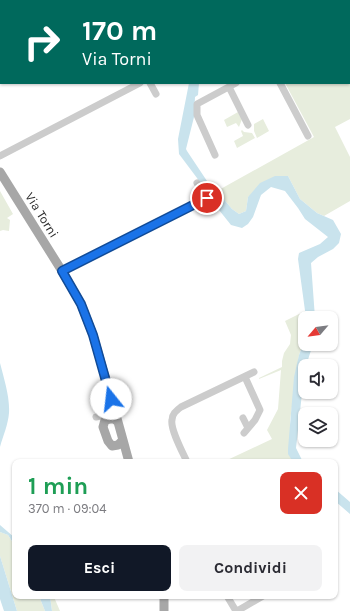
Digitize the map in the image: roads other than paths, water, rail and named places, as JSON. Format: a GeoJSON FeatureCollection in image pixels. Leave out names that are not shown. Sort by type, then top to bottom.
{"type":"FeatureCollection","features":[{"type":"Feature","properties":{"kind":"main road","name":"Via Torni"},"geometry":{"type":"LineString","coordinates":[[0,172],[81,304],[93,335],[128,459]]}},
{"type":"Feature","properties":{"kind":"main road","name":"Via Torni"},"geometry":{"type":"LineString","coordinates":[[111,399],[103,427],[108,441],[112,446],[121,451],[127,459]]}},
{"type":"Feature","properties":{"kind":"main road"},"geometry":{"type":"LineString","coordinates":[[107,417],[118,422]]}},
{"type":"Feature","properties":{"kind":"main road"},"geometry":{"type":"LineString","coordinates":[[112,446],[118,445],[123,440]]}},
{"type":"Feature","properties":{"kind":"main road"},"geometry":{"type":"LineString","coordinates":[[165,599],[167,609]]}},
{"type":"Feature","properties":{"kind":"street"},"geometry":{"type":"LineString","coordinates":[[0,156],[138,84]]}},
{"type":"Feature","properties":{"kind":"street"},"geometry":{"type":"LineString","coordinates":[[151,84],[156,94]]}},
{"type":"Feature","properties":{"kind":"street"},"geometry":{"type":"LineString","coordinates":[[215,155],[197,115],[197,104],[234,84]]}},
{"type":"Feature","properties":{"kind":"street"},"geometry":{"type":"LineString","coordinates":[[281,84],[308,136]]}},
{"type":"Feature","properties":{"kind":"street"},"geometry":{"type":"LineString","coordinates":[[229,87],[248,125]]}},
{"type":"Feature","properties":{"kind":"street"},"geometry":{"type":"LineString","coordinates":[[62,271],[207,198],[197,183]]}},
{"type":"Feature","properties":{"kind":"street"},"geometry":{"type":"LineString","coordinates":[[186,459],[172,426],[172,419],[175,411],[180,407],[254,372]]}},
{"type":"Feature","properties":{"kind":"street"},"geometry":{"type":"LineString","coordinates":[[243,418],[246,430],[255,420],[260,410],[245,377]]}},
{"type":"Feature","properties":{"kind":"street"},"geometry":{"type":"LineString","coordinates":[[96,417],[107,417]]}},
{"type":"Feature","properties":{"kind":"street"},"geometry":{"type":"LineString","coordinates":[[229,599],[236,611],[258,599]]}},
{"type":"Feature","properties":{"kind":"water"},"geometry":{"type":"Polygon","coordinates":[[[189,84],[199,84],[198,95],[195,97],[194,117],[186,149],[215,193],[217,191],[232,209],[239,214],[246,211],[248,197],[260,183],[275,176],[288,176],[300,199],[317,213],[333,220],[341,234],[339,243],[333,249],[318,257],[311,263],[314,311],[305,311],[298,259],[299,253],[320,244],[328,237],[305,219],[285,191],[271,187],[261,195],[253,217],[248,224],[242,228],[231,225],[207,195],[197,178],[179,154],[178,139],[189,84]]]}},
{"type":"Feature","properties":{"kind":"water"},"geometry":{"type":"Polygon","coordinates":[[[300,351],[311,351],[308,359],[298,359],[300,351]]]}},
{"type":"Feature","properties":{"kind":"water"},"geometry":{"type":"Polygon","coordinates":[[[298,359],[298,399],[301,399],[300,407],[298,407],[296,448],[302,459],[291,459],[288,454],[294,377],[298,359]]]}},
{"type":"Feature","properties":{"kind":"water"},"geometry":{"type":"Polygon","coordinates":[[[0,363],[9,401],[9,413],[8,422],[0,447],[0,363]]]}},
{"type":"Feature","properties":{"kind":"water"},"geometry":{"type":"Polygon","coordinates":[[[338,492],[350,502],[350,514],[338,504],[338,492]]]}},
{"type":"Feature","properties":{"kind":"water"},"geometry":{"type":"Polygon","coordinates":[[[0,525],[12,535],[12,541],[8,535],[0,532],[0,525]]]}},
{"type":"Feature","properties":{"kind":"water"},"geometry":{"type":"Polygon","coordinates":[[[0,556],[12,599],[17,611],[4,611],[0,599],[0,556]]]}},
{"type":"Feature","properties":{"kind":"water"},"geometry":{"type":"Polygon","coordinates":[[[40,599],[50,599],[52,611],[45,611],[40,599]]]}}]}
